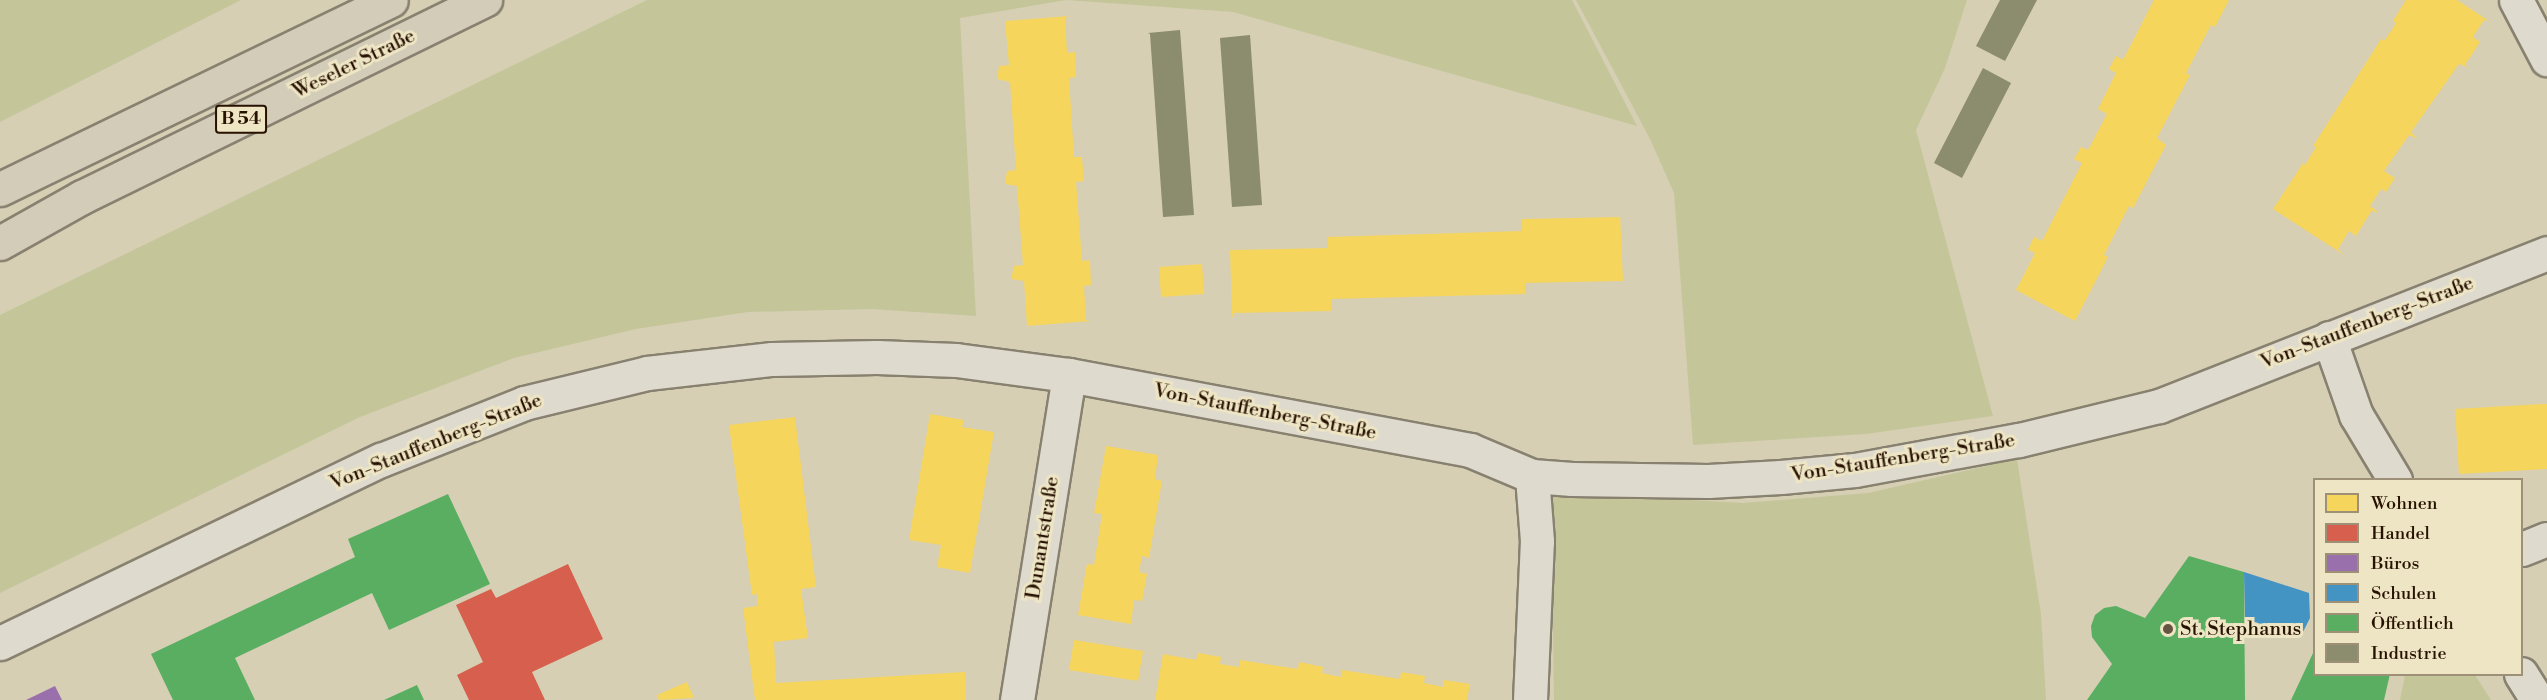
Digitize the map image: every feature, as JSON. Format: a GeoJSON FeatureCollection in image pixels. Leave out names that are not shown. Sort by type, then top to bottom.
{"type":"FeatureCollection","features":[{"type":"Feature","properties":{"kind":"main road","name":"B 54"},"geometry":{"type":"LineString","coordinates":[[0,189],[391,0]]}},
{"type":"Feature","properties":{"kind":"main road","name":"Weseler Straße"},"geometry":{"type":"LineString","coordinates":[[0,243],[93,192],[485,0]]}},
{"type":"Feature","properties":{"kind":"street"},"geometry":{"type":"LineString","coordinates":[[2516,0],[2547,59]]}},
{"type":"Feature","properties":{"kind":"street","name":"Von-Stauffenberg-Straße"},"geometry":{"type":"LineString","coordinates":[[0,643],[381,460],[524,403],[646,374],[772,359],[878,357],[956,360],[1069,375],[1470,450],[1532,476],[1572,480],[1708,481],[1855,470],[2019,440],[2158,406],[2547,253]]}},
{"type":"Feature","properties":{"kind":"street"},"geometry":{"type":"LineString","coordinates":[[2328,338],[2356,415],[2394,478]]}},
{"type":"Feature","properties":{"kind":"street","name":"Dunantstraße"},"geometry":{"type":"LineString","coordinates":[[1017,700],[1069,375]]}},
{"type":"Feature","properties":{"kind":"street"},"geometry":{"type":"LineString","coordinates":[[1530,700],[1537,541],[1532,476]]}},
{"type":"Feature","properties":{"kind":"street"},"geometry":{"type":"LineString","coordinates":[[2523,549],[2547,539]]}},
{"type":"Feature","properties":{"kind":"street"},"geometry":{"type":"LineString","coordinates":[[2522,676],[2537,700]]}},
{"type":"Feature","properties":{"kind":"green space"},"geometry":{"type":"Polygon","coordinates":[[[0,0],[241,0],[0,122],[0,0]]]}},
{"type":"Feature","properties":{"kind":"green space"},"geometry":{"type":"Polygon","coordinates":[[[647,0],[1066,0],[960,18],[976,316],[871,309],[748,312],[636,329],[514,358],[360,417],[0,593],[0,315],[647,0]]]}},
{"type":"Feature","properties":{"kind":"green space"},"geometry":{"type":"Polygon","coordinates":[[[1066,0],[1572,0],[1637,126],[1233,12],[1066,0]]]}},
{"type":"Feature","properties":{"kind":"green space"},"geometry":{"type":"Polygon","coordinates":[[[1576,0],[1967,0],[1945,68],[1916,130],[1993,416],[1866,434],[1693,445],[1674,193],[1650,139],[1576,0]]]}},
{"type":"Feature","properties":{"kind":"green space"},"geometry":{"type":"Polygon","coordinates":[[[2017,459],[2041,614],[2046,700],[1554,700],[1551,492],[1743,503],[1868,493],[2017,459]]]}},
{"type":"Feature","properties":{"kind":"green space"},"geometry":{"type":"Polygon","coordinates":[[[2405,676],[2476,676],[2491,700],[2400,700],[2405,676]]]}},
{"type":"Feature","properties":{"kind":"building: Wohnen"},"geometry":{"type":"Polygon","coordinates":[[[2154,0],[2229,0],[2215,27],[2211,25],[2186,73],[2190,75],[2157,138],[2166,145],[2133,208],[2129,206],[2104,255],[2108,257],[2075,321],[2016,290],[2035,253],[2028,250],[2034,237],[2042,241],[2082,163],[2074,159],[2081,147],[2088,150],[2107,114],[2098,109],[2116,73],[2109,69],[2116,56],[2123,60],[2154,0]]]}},
{"type":"Feature","properties":{"kind":"building: Wohnen"},"geometry":{"type":"Polygon","coordinates":[[[2406,0],[2457,0],[2489,21],[2484,20],[2473,37],[2480,42],[2465,65],[2470,68],[2459,64],[2411,132],[2418,139],[2409,135],[2384,171],[2395,178],[2386,192],[2381,189],[2370,206],[2377,211],[2376,213],[2372,210],[2356,236],[2349,231],[2338,249],[2344,255],[2273,209],[2303,163],[2305,165],[2316,147],[2313,146],[2381,39],[2385,40],[2396,23],[2393,21],[2406,0]]]}},
{"type":"Feature","properties":{"kind":"building: Wohnen"},"geometry":{"type":"Polygon","coordinates":[[[1069,16],[1065,18],[1067,53],[1075,52],[1076,77],[1069,78],[1074,157],[1082,157],[1084,181],[1076,182],[1082,261],[1090,260],[1091,285],[1084,286],[1086,320],[1090,321],[1027,326],[1024,281],[1011,279],[1014,266],[1023,265],[1017,186],[1005,184],[1007,171],[1016,170],[1010,82],[997,79],[999,66],[1009,65],[1005,21],[1069,16]]]}},
{"type":"Feature","properties":{"kind":"building: Wohnen"},"geometry":{"type":"Polygon","coordinates":[[[1620,213],[1623,281],[1525,283],[1525,294],[1331,299],[1331,311],[1234,313],[1232,318],[1230,250],[1328,248],[1328,237],[1522,231],[1522,219],[1619,217],[1620,213]]]}},
{"type":"Feature","properties":{"kind":"building: Wohnen"},"geometry":{"type":"Polygon","coordinates":[[[1202,264],[1204,294],[1161,297],[1159,267],[1202,264]]]}},
{"type":"Feature","properties":{"kind":"building: Wohnen"},"geometry":{"type":"Polygon","coordinates":[[[2547,404],[2547,469],[2459,474],[2455,409],[2547,404]]]}},
{"type":"Feature","properties":{"kind":"building: Wohnen"},"geometry":{"type":"Polygon","coordinates":[[[930,414],[964,420],[962,427],[994,432],[970,573],[937,567],[941,545],[909,540],[930,414]]]}},
{"type":"Feature","properties":{"kind":"building: Wohnen"},"geometry":{"type":"Polygon","coordinates":[[[795,417],[816,587],[801,589],[808,638],[774,642],[776,683],[965,672],[966,700],[755,700],[743,608],[758,606],[757,594],[752,595],[729,425],[795,417]]]}},
{"type":"Feature","properties":{"kind":"building: Wohnen"},"geometry":{"type":"Polygon","coordinates":[[[1106,446],[1158,455],[1155,479],[1162,481],[1149,558],[1142,556],[1139,572],[1147,574],[1142,601],[1134,600],[1131,624],[1078,615],[1087,564],[1094,565],[1102,514],[1094,513],[1106,446]]]}},
{"type":"Feature","properties":{"kind":"building: Wohnen"},"geometry":{"type":"Polygon","coordinates":[[[1074,640],[1143,651],[1138,681],[1069,670],[1074,640]]]}},
{"type":"Feature","properties":{"kind":"building: Wohnen"},"geometry":{"type":"Polygon","coordinates":[[[1198,653],[1221,657],[1220,664],[1239,667],[1240,660],[1298,669],[1299,662],[1323,667],[1322,673],[1341,677],[1342,670],[1400,679],[1401,672],[1425,676],[1424,683],[1443,687],[1444,680],[1470,684],[1467,700],[1155,700],[1163,654],[1196,660],[1198,653]]]}},
{"type":"Feature","properties":{"kind":"building: Wohnen"},"geometry":{"type":"Polygon","coordinates":[[[687,682],[694,698],[659,700],[657,695],[687,682]]]}},
{"type":"Feature","properties":{"kind":"building: Handel"},"geometry":{"type":"Polygon","coordinates":[[[568,564],[603,639],[532,672],[545,700],[469,700],[457,675],[483,662],[456,605],[491,589],[496,598],[568,564]]]}},
{"type":"Feature","properties":{"kind":"building: Büros"},"geometry":{"type":"Polygon","coordinates":[[[55,686],[62,700],[26,700],[55,686]]]}},
{"type":"Feature","properties":{"kind":"building: Schulen"},"geometry":{"type":"Polygon","coordinates":[[[2244,572],[2309,593],[2310,618],[2301,636],[2245,619],[2244,572]]]}},
{"type":"Feature","properties":{"kind":"building: Öffentlich"},"geometry":{"type":"Polygon","coordinates":[[[448,494],[490,584],[389,630],[372,593],[235,658],[255,700],[173,700],[151,654],[355,557],[348,539],[448,494]]]}},
{"type":"Feature","properties":{"kind":"building: Öffentlich","name":"St. Stephanus"},"geometry":{"type":"Polygon","coordinates":[[[2189,556],[2244,572],[2245,700],[2087,700],[2112,664],[2092,637],[2091,626],[2095,615],[2104,608],[2116,606],[2145,618],[2189,556]]]}},
{"type":"Feature","properties":{"kind":"building: Öffentlich"},"geometry":{"type":"Polygon","coordinates":[[[2313,653],[2313,676],[2390,676],[2384,700],[2291,700],[2313,653]]]}},
{"type":"Feature","properties":{"kind":"building: Öffentlich"},"geometry":{"type":"Polygon","coordinates":[[[417,685],[424,700],[384,700],[417,685]]]}},
{"type":"Feature","properties":{"kind":"building: Industrie"},"geometry":{"type":"Polygon","coordinates":[[[2000,0],[2037,0],[2005,61],[1976,46],[2000,0]]]}},
{"type":"Feature","properties":{"kind":"building: Industrie"},"geometry":{"type":"Polygon","coordinates":[[[1180,30],[1194,215],[1163,217],[1150,34],[1148,33],[1180,30]]]}},
{"type":"Feature","properties":{"kind":"building: Industrie"},"geometry":{"type":"Polygon","coordinates":[[[1250,35],[1262,205],[1232,207],[1220,38],[1250,35]]]}},
{"type":"Feature","properties":{"kind":"building: Industrie"},"geometry":{"type":"Polygon","coordinates":[[[1983,68],[2011,83],[1962,178],[1934,163],[1983,68]]]}},
{"type":"Feature","properties":{"kind":"place","name":"St. Stephanus"},"geometry":{"type":"Point","coordinates":[2168,629]}}]}
